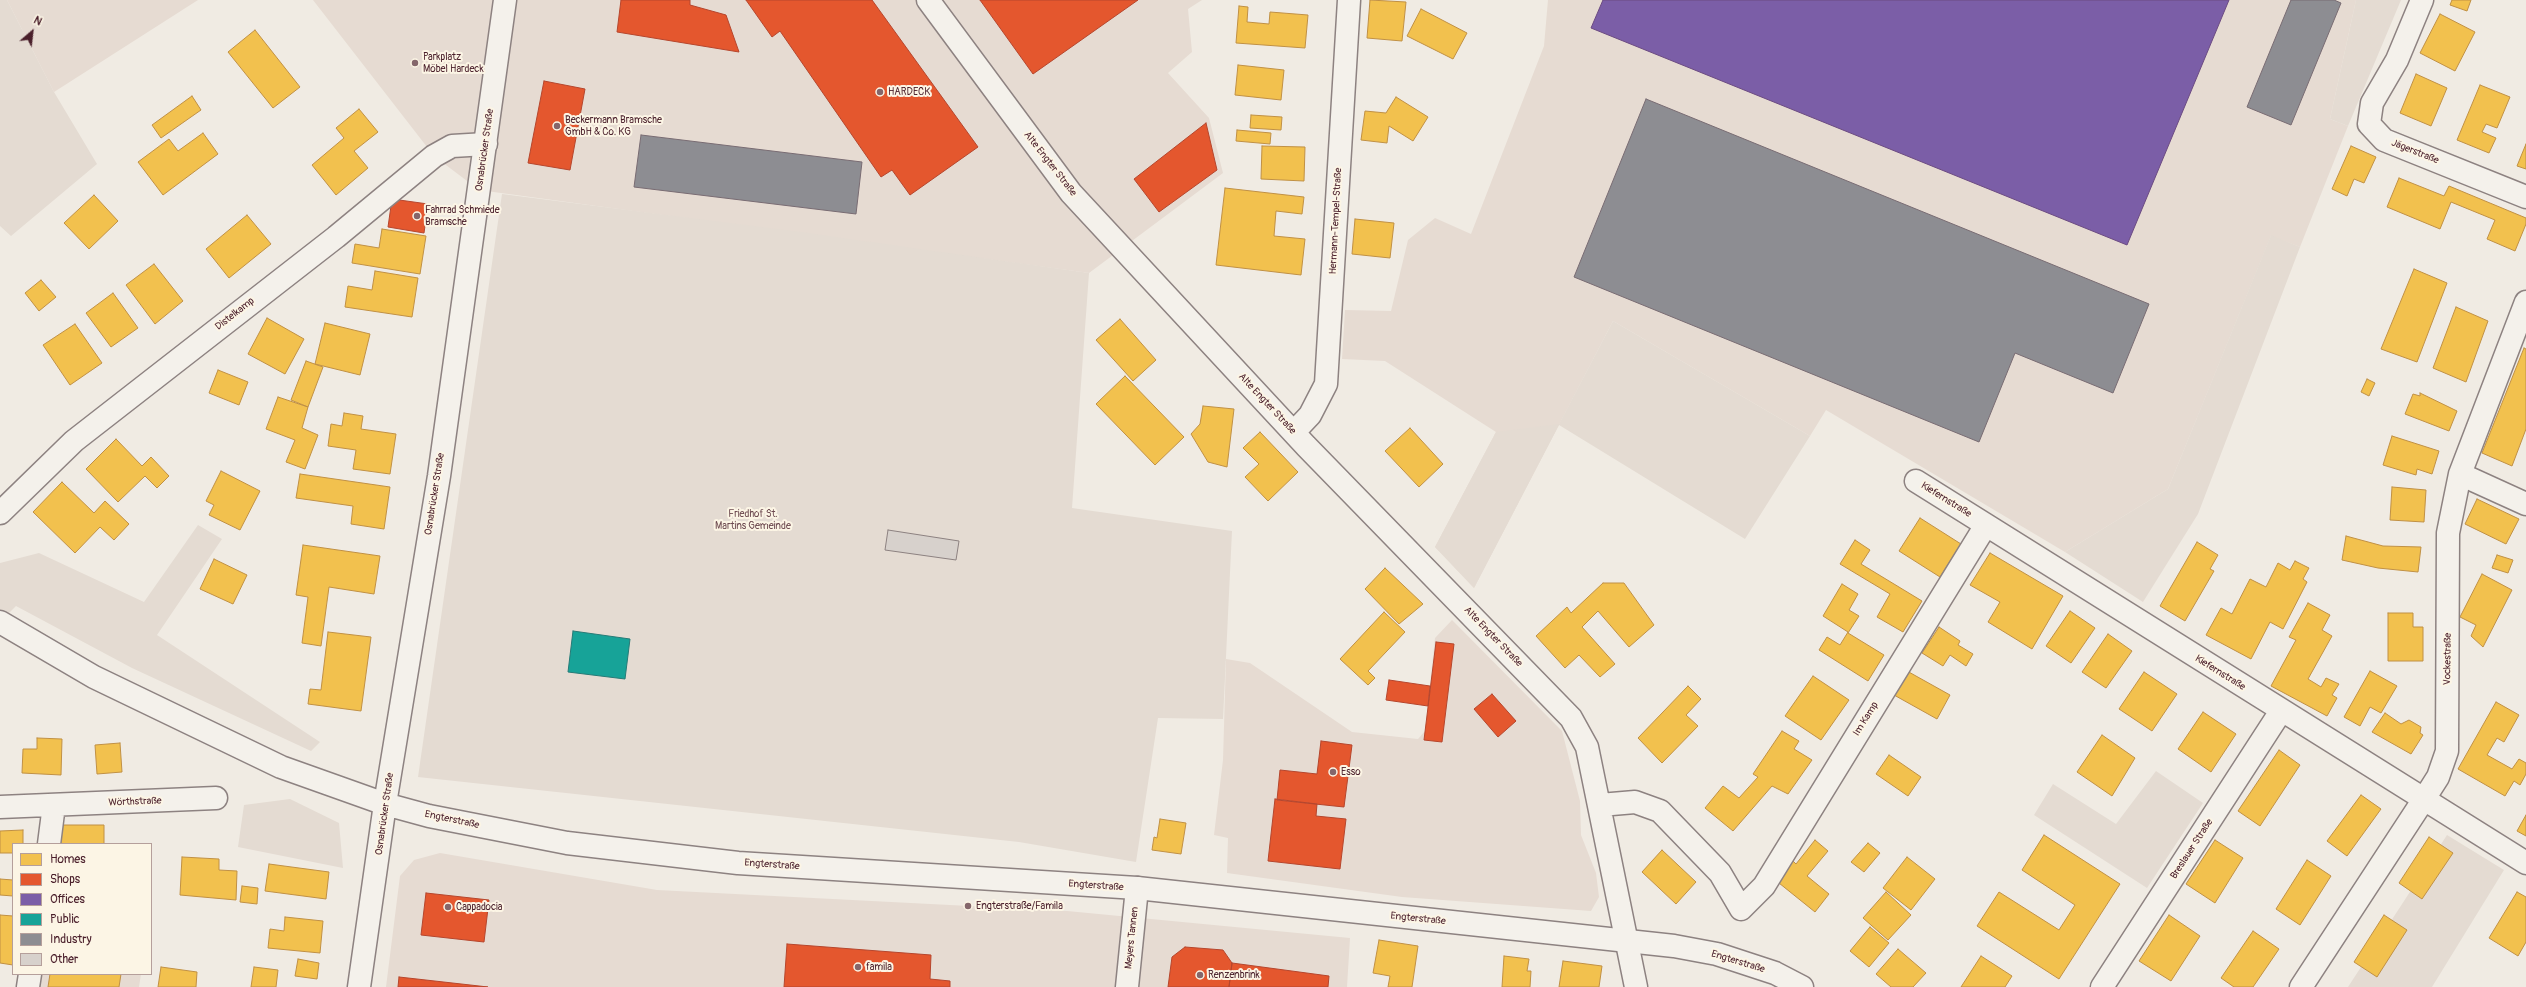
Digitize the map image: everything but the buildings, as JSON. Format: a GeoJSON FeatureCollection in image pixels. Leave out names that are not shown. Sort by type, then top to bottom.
{"type":"FeatureCollection","features":[{"type":"Feature","properties":{"kind":"main road","name":"Osnabrücker Straße"},"geometry":{"type":"LineString","coordinates":[[360,987],[385,804],[439,476],[505,0]]}},
{"type":"Feature","properties":{"kind":"main road","name":"Alte Engter Straße"},"geometry":{"type":"LineString","coordinates":[[928,0],[1071,193],[1294,432],[1572,718],[1587,747],[1636,987]]}},
{"type":"Feature","properties":{"kind":"main road","name":"Hermann-Tempel-Straße"},"geometry":{"type":"LineString","coordinates":[[1294,432],[1310,415],[1326,384],[1349,0]]}},
{"type":"Feature","properties":{"kind":"main road","name":"Jägerstraße"},"geometry":{"type":"LineString","coordinates":[[2422,0],[2397,60],[2372,103],[2369,124],[2384,140],[2526,197]]}},
{"type":"Feature","properties":{"kind":"main road","name":"Distelkamp"},"geometry":{"type":"LineString","coordinates":[[0,513],[74,441],[336,237],[434,156],[452,146],[486,144]]}},
{"type":"Feature","properties":{"kind":"main road","name":"Vockestraße"},"geometry":{"type":"LineString","coordinates":[[2301,987],[2438,777],[2447,751],[2448,533],[2460,474],[2526,302]]}},
{"type":"Feature","properties":{"kind":"main road"},"geometry":{"type":"LineString","coordinates":[[2460,474],[2526,504]]}},
{"type":"Feature","properties":{"kind":"main road","name":"Kiefernstraße"},"geometry":{"type":"LineString","coordinates":[[1916,481],[2281,711],[2526,863]]}},
{"type":"Feature","properties":{"kind":"main road","name":"Im Kamp"},"geometry":{"type":"LineString","coordinates":[[1600,805],[1635,802],[1660,811],[1720,873],[1741,910],[1764,886],[1986,525]]}},
{"type":"Feature","properties":{"kind":"main road","name":"Engterstraße"},"geometry":{"type":"LineString","coordinates":[[0,622],[94,677],[281,767],[385,804],[429,816],[567,843],[746,863],[1138,888],[1674,946],[1717,954],[1775,973],[1802,987]]}},
{"type":"Feature","properties":{"kind":"main road","name":"Breslauer Straße"},"geometry":{"type":"LineString","coordinates":[[2102,987],[2281,711]]}},
{"type":"Feature","properties":{"kind":"main road","name":"Wörthstraße"},"geometry":{"type":"LineString","coordinates":[[0,806],[216,798]]}},
{"type":"Feature","properties":{"kind":"main road"},"geometry":{"type":"LineString","coordinates":[[49,843],[54,805]]}},
{"type":"Feature","properties":{"kind":"main road","name":"Meyers Tannen"},"geometry":{"type":"LineString","coordinates":[[1127,987],[1138,888]]}},
{"type":"Feature","properties":{"kind":"main road"},"geometry":{"type":"LineString","coordinates":[[28,987],[30,975]]}},
{"type":"Feature","properties":{"kind":"shaded area"},"geometry":{"type":"Polygon","coordinates":[[[7,0],[198,0],[54,92],[7,0]]]}},
{"type":"Feature","properties":{"kind":"shaded area"},"geometry":{"type":"Polygon","coordinates":[[[313,0],[1202,0],[1188,9],[1192,52],[1168,73],[1209,118],[1223,173],[1089,273],[479,190],[434,156],[313,0]]]}},
{"type":"Feature","properties":{"kind":"shaded area"},"geometry":{"type":"Polygon","coordinates":[[[1548,0],[2356,0],[2330,119],[2348,126],[2300,247],[2271,236],[2168,489],[2065,552],[1826,410],[1810,436],[1613,321],[1474,588],[1435,547],[1496,432],[1385,361],[1342,359],[1345,310],[1391,311],[1408,240],[1435,218],[1471,234],[1544,46],[1548,0]]]}},
{"type":"Feature","properties":{"kind":"shaded area"},"geometry":{"type":"Polygon","coordinates":[[[1452,620],[1562,731],[1580,801],[1581,835],[1596,873],[1599,897],[1591,911],[1402,897],[1227,873],[1228,838],[1214,835],[1223,760],[1226,659],[1250,663],[1352,732],[1418,739],[1425,731],[1435,638],[1452,620]]]}},
{"type":"Feature","properties":{"kind":"shaded area"},"geometry":{"type":"Polygon","coordinates":[[[440,853],[657,890],[1067,911],[1350,938],[1347,987],[386,987],[400,876],[414,860],[440,853]]]}},
{"type":"Feature","properties":{"kind":"shaded area"},"geometry":{"type":"Polygon","coordinates":[[[41,975],[141,975],[139,987],[39,987],[41,975]]]}},
{"type":"Feature","properties":{"kind":"green space"},"geometry":{"type":"Polygon","coordinates":[[[0,0],[7,0],[54,92],[97,164],[11,236],[0,226],[0,0]]]}},
{"type":"Feature","properties":{"kind":"green space"},"geometry":{"type":"Polygon","coordinates":[[[2356,0],[2401,0],[2348,126],[2330,119],[2356,0]]]}},
{"type":"Feature","properties":{"kind":"green space","name":"Friedhof St. Martins Gemeinde"},"geometry":{"type":"Polygon","coordinates":[[[502,194],[801,232],[1089,273],[1072,508],[1232,531],[1223,719],[1158,718],[1136,862],[1019,842],[418,777],[502,194]]]}},
{"type":"Feature","properties":{"kind":"green space"},"geometry":{"type":"Polygon","coordinates":[[[2271,235],[2300,247],[2198,514],[2143,602],[2065,552],[2168,489],[2271,235]]]}},
{"type":"Feature","properties":{"kind":"green space"},"geometry":{"type":"Polygon","coordinates":[[[1613,321],[1810,436],[1745,539],[1559,425],[1474,588],[1435,547],[1496,432],[1559,424],[1613,321]]]}},
{"type":"Feature","properties":{"kind":"green space"},"geometry":{"type":"Polygon","coordinates":[[[198,525],[222,539],[157,635],[320,742],[311,751],[132,668],[16,606],[0,622],[0,563],[39,553],[144,602],[198,525]]]}},
{"type":"Feature","properties":{"kind":"green space"},"geometry":{"type":"Polygon","coordinates":[[[2156,771],[2203,803],[2147,888],[2034,815],[2053,784],[2116,824],[2156,771]]]}},
{"type":"Feature","properties":{"kind":"green space"},"geometry":{"type":"Polygon","coordinates":[[[290,799],[339,823],[343,868],[238,847],[244,805],[290,799]]]}},
{"type":"Feature","properties":{"kind":"green space"},"geometry":{"type":"Polygon","coordinates":[[[2447,835],[2504,870],[2432,987],[2348,987],[2447,835]]]}},
{"type":"Feature","properties":{"kind":"place","name":"Parkplatz Möbel Hardeck"},"geometry":{"type":"Point","coordinates":[415,63]}},
{"type":"Feature","properties":{"kind":"place","name":"HARDECK"},"geometry":{"type":"Point","coordinates":[880,92]}},
{"type":"Feature","properties":{"kind":"place","name":"Beckermann Bramsche GmbH & Co. KG"},"geometry":{"type":"Point","coordinates":[557,126]}},
{"type":"Feature","properties":{"kind":"place","name":"Fahrrad Schmiede Bramsche"},"geometry":{"type":"Point","coordinates":[417,216]}},
{"type":"Feature","properties":{"kind":"place","name":"Esso"},"geometry":{"type":"Point","coordinates":[1333,772]}},
{"type":"Feature","properties":{"kind":"place","name":"Engterstraße/Famila"},"geometry":{"type":"Point","coordinates":[968,906]}},
{"type":"Feature","properties":{"kind":"place","name":"Cappadocia"},"geometry":{"type":"Point","coordinates":[448,907]}},
{"type":"Feature","properties":{"kind":"place","name":"famila"},"geometry":{"type":"Point","coordinates":[858,967]}},
{"type":"Feature","properties":{"kind":"place","name":"Renzenbrink"},"geometry":{"type":"Point","coordinates":[1200,975]}}]}
